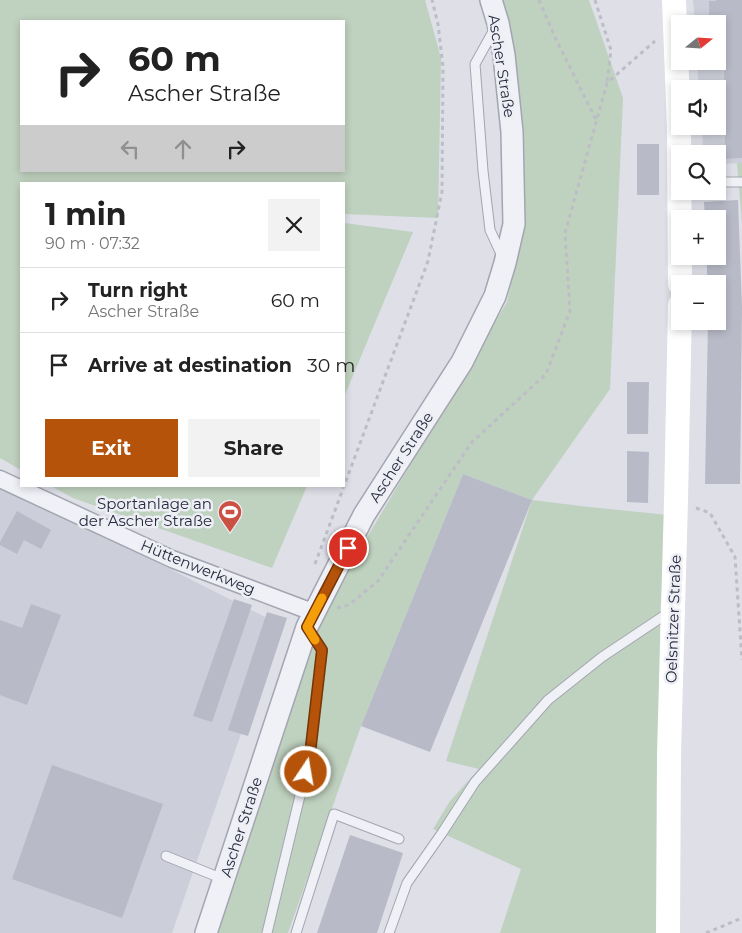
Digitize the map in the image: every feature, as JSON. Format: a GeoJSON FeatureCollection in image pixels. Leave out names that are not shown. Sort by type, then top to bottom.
{"type":"FeatureCollection","features":[{"type":"Feature","properties":{"kind":"main road"},"geometry":{"type":"LineString","coordinates":[[674,0],[679,145]]}},
{"type":"Feature","properties":{"kind":"main road"},"geometry":{"type":"LineString","coordinates":[[680,200],[680,275]]}},
{"type":"Feature","properties":{"kind":"main road","name":"Oelsnitzer Straße"},"geometry":{"type":"LineString","coordinates":[[668,933],[669,754],[679,330]]}},
{"type":"Feature","properties":{"kind":"street","name":"Ascher Straße"},"geometry":{"type":"LineString","coordinates":[[206,933],[311,620],[364,515],[462,362],[495,296],[514,224],[512,132],[504,55],[498,23],[491,0]]}},
{"type":"Feature","properties":{"kind":"street","name":"Hüttenwerkweg"},"geometry":{"type":"LineString","coordinates":[[0,479],[172,559],[311,620]]}},
{"type":"Feature","properties":{"kind":"lane"},"geometry":{"type":"LineString","coordinates":[[498,23],[475,64],[483,171],[490,230],[505,263]]}},
{"type":"Feature","properties":{"kind":"lane"},"geometry":{"type":"LineString","coordinates":[[726,182],[742,182]]}},
{"type":"Feature","properties":{"kind":"lane"},"geometry":{"type":"LineString","coordinates":[[389,933],[406,883],[442,833],[475,782],[548,700],[602,657],[673,610]]}},
{"type":"Feature","properties":{"kind":"lane"},"geometry":{"type":"LineString","coordinates":[[267,933],[310,754],[322,650],[311,620]]}},
{"type":"Feature","properties":{"kind":"lane"},"geometry":{"type":"LineString","coordinates":[[296,933],[334,814],[399,840]]}},
{"type":"Feature","properties":{"kind":"lane"},"geometry":{"type":"LineString","coordinates":[[166,856],[224,879]]}},
{"type":"Feature","properties":{"kind":"path"},"geometry":{"type":"LineString","coordinates":[[345,485],[428,261],[442,192],[443,67],[438,24],[432,0]]}},
{"type":"Feature","properties":{"kind":"path"},"geometry":{"type":"LineString","coordinates":[[539,0],[596,120]]}},
{"type":"Feature","properties":{"kind":"path"},"geometry":{"type":"LineString","coordinates":[[311,620],[349,605],[378,581],[472,442],[546,374],[570,311],[565,233],[607,83],[612,50],[595,0]]}},
{"type":"Feature","properties":{"kind":"path"},"geometry":{"type":"LineString","coordinates":[[607,83],[638,55]]}},
{"type":"Feature","properties":{"kind":"path"},"geometry":{"type":"LineString","coordinates":[[312,571],[344,487]]}},
{"type":"Feature","properties":{"kind":"path"},"geometry":{"type":"LineString","coordinates":[[676,502],[710,513],[735,557],[742,660]]}},
{"type":"Feature","properties":{"kind":"path"},"geometry":{"type":"LineString","coordinates":[[706,933],[742,918]]}},
{"type":"Feature","properties":{"kind":"shaded area"},"geometry":{"type":"Polygon","coordinates":[[[693,0],[742,0],[742,163],[726,164],[726,145],[703,145],[702,135],[726,135],[726,80],[698,80],[698,70],[726,70],[726,15],[694,15],[693,0]]]}},
{"type":"Feature","properties":{"kind":"shaded area"},"geometry":{"type":"Polygon","coordinates":[[[0,483],[279,624],[172,933],[0,933],[0,483]]]}},
{"type":"Feature","properties":{"kind":"green space"},"geometry":{"type":"Polygon","coordinates":[[[0,0],[425,0],[441,58],[438,218],[345,214],[345,182],[20,182],[20,469],[0,458],[0,0]]]}},
{"type":"Feature","properties":{"kind":"green space"},"geometry":{"type":"Polygon","coordinates":[[[503,0],[589,0],[623,98],[610,389],[532,500],[463,474],[361,726],[288,933],[216,933],[322,618],[359,551],[507,302],[524,227],[513,49],[503,0]]]}},
{"type":"Feature","properties":{"kind":"green space"},"geometry":{"type":"Polygon","coordinates":[[[737,163],[742,163],[742,222],[737,163]]]}},
{"type":"Feature","properties":{"kind":"green space"},"geometry":{"type":"Polygon","coordinates":[[[345,223],[413,232],[345,395],[345,223]]]}},
{"type":"Feature","properties":{"kind":"green space","name":"Sportanlage an der Ascher Straße"},"geometry":{"type":"Polygon","coordinates":[[[53,487],[307,487],[272,568],[73,498],[53,487]]]}},
{"type":"Feature","properties":{"kind":"green space"},"geometry":{"type":"Polygon","coordinates":[[[532,500],[668,515],[660,612],[659,933],[500,933],[521,869],[433,829],[450,801],[479,769],[446,761],[532,500]]]}},
{"type":"Feature","properties":{"kind":"building"},"geometry":{"type":"Polygon","coordinates":[[[742,0],[742,158],[726,159],[726,80],[724,80],[724,70],[726,70],[726,15],[709,15],[709,1],[742,0]]]}},
{"type":"Feature","properties":{"kind":"building"},"geometry":{"type":"Polygon","coordinates":[[[637,144],[659,144],[659,195],[637,195],[637,144]]]}},
{"type":"Feature","properties":{"kind":"building"},"geometry":{"type":"Polygon","coordinates":[[[738,200],[742,307],[740,484],[705,484],[708,330],[726,330],[726,275],[707,275],[707,265],[726,265],[726,210],[704,210],[704,202],[738,200]]]}},
{"type":"Feature","properties":{"kind":"building"},"geometry":{"type":"Polygon","coordinates":[[[627,382],[649,382],[648,434],[627,434],[627,382]]]}},
{"type":"Feature","properties":{"kind":"building"},"geometry":{"type":"Polygon","coordinates":[[[627,451],[649,452],[648,503],[627,502],[627,451]]]}},
{"type":"Feature","properties":{"kind":"building"},"geometry":{"type":"Polygon","coordinates":[[[463,474],[532,500],[430,752],[361,726],[463,474]]]}},
{"type":"Feature","properties":{"kind":"building"},"geometry":{"type":"Polygon","coordinates":[[[17,511],[51,530],[41,549],[24,540],[17,554],[0,545],[17,511]]]}},
{"type":"Feature","properties":{"kind":"building"},"geometry":{"type":"Polygon","coordinates":[[[234,599],[252,605],[212,722],[193,716],[234,599]]]}},
{"type":"Feature","properties":{"kind":"building"},"geometry":{"type":"Polygon","coordinates":[[[31,604],[61,615],[27,705],[0,695],[0,620],[22,628],[31,604]]]}},
{"type":"Feature","properties":{"kind":"building"},"geometry":{"type":"Polygon","coordinates":[[[267,612],[287,618],[248,736],[228,730],[267,612]]]}},
{"type":"Feature","properties":{"kind":"building"},"geometry":{"type":"Polygon","coordinates":[[[52,765],[163,804],[122,918],[12,879],[52,765]]]}},
{"type":"Feature","properties":{"kind":"building"},"geometry":{"type":"Polygon","coordinates":[[[350,835],[403,853],[377,933],[317,933],[350,835]]]}},
{"type":"Feature","properties":{"kind":"slow traffic"},"geometry":{"type":"LineString","coordinates":[[315,640],[307,627],[322,598]]}},
{"type":"Feature","properties":{"kind":"place","name":"Sportanlage an der Ascher Straße"},"geometry":{"type":"Point","coordinates":[230,533]}},
{"type":"Feature","properties":{"kind":"route"},"geometry":{"type":"LineString","coordinates":[[306,772],[310,754],[322,650],[307,627],[348,548]]}}]}
